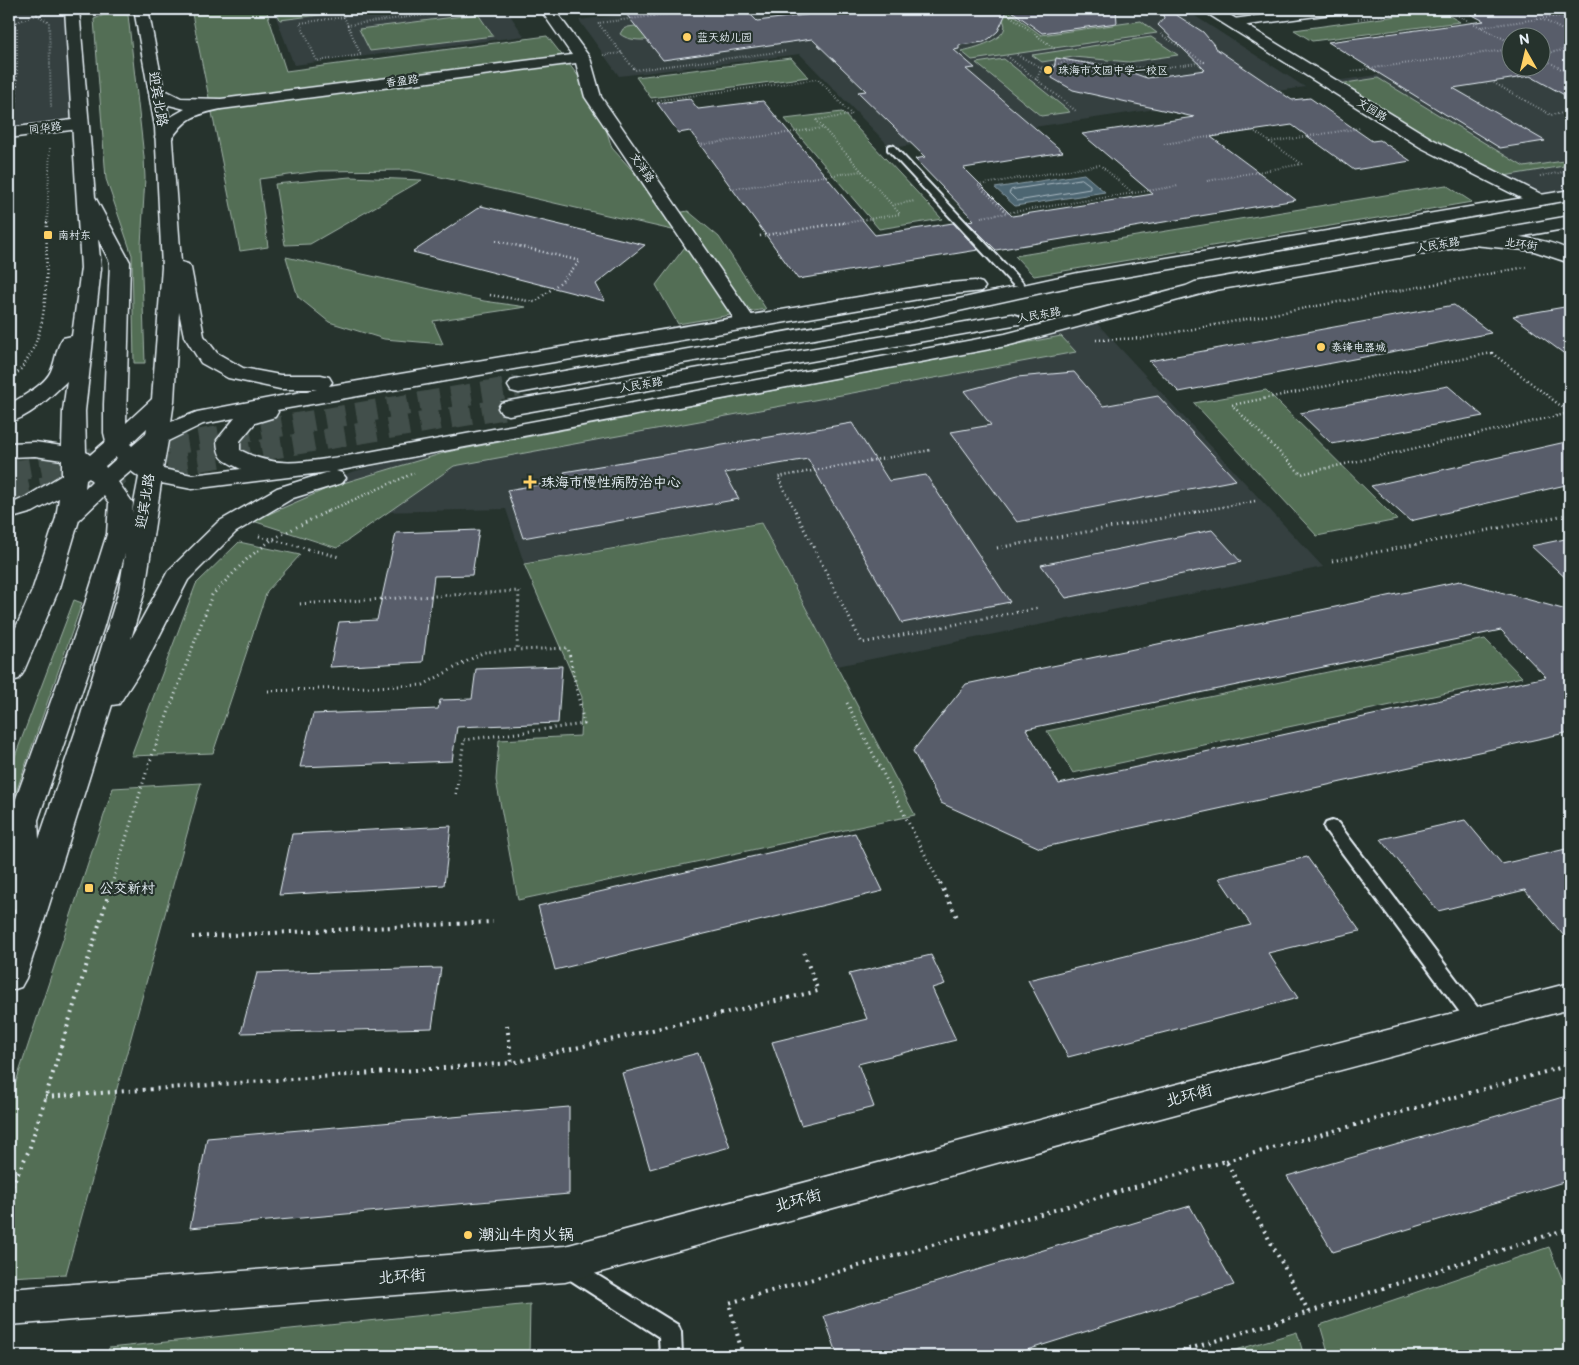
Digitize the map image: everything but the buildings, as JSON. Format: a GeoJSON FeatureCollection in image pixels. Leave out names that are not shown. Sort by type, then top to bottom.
{"type":"FeatureCollection","features":[{"type":"Feature","properties":{"kind":"main road"},"geometry":{"type":"LineString","coordinates":[[9,673],[45,591],[68,518],[86,470],[74,411],[91,268],[72,9]]}},
{"type":"Feature","properties":{"kind":"main road","name":"迎宾北路"},"geometry":{"type":"LineString","coordinates":[[9,978],[94,718],[132,590],[133,459],[155,438],[162,401],[172,267],[164,137],[141,9]]}},
{"type":"Feature","properties":{"kind":"main road","name":"文洋路"},"geometry":{"type":"LineString","coordinates":[[547,9],[582,58],[593,97],[747,323]]}},
{"type":"Feature","properties":{"kind":"main road","name":"文园路"},"geometry":{"type":"LineString","coordinates":[[1210,9],[1426,143],[1539,200]]}},
{"type":"Feature","properties":{"kind":"main road"},"geometry":{"type":"LineString","coordinates":[[1233,23],[1339,9]]}},
{"type":"Feature","properties":{"kind":"main road","name":"香盈路"},"geometry":{"type":"LineString","coordinates":[[221,104],[582,58]]}},
{"type":"Feature","properties":{"kind":"main road"},"geometry":{"type":"LineString","coordinates":[[157,91],[164,98],[181,103],[221,104]]}},
{"type":"Feature","properties":{"kind":"main road"},"geometry":{"type":"LineString","coordinates":[[164,137],[167,129],[177,120],[193,112],[221,104]]}},
{"type":"Feature","properties":{"kind":"main road","name":"同华路"},"geometry":{"type":"LineString","coordinates":[[9,133],[80,124]]}},
{"type":"Feature","properties":{"kind":"main road","name":"人民东路"},"geometry":{"type":"LineString","coordinates":[[519,386],[913,315],[1078,279],[1570,195]]}},
{"type":"Feature","properties":{"kind":"main road"},"geometry":{"type":"LineString","coordinates":[[168,196],[194,336],[209,358],[236,373],[280,382],[318,382],[514,352],[610,346]]}},
{"type":"Feature","properties":{"kind":"main road"},"geometry":{"type":"LineString","coordinates":[[86,197],[120,262],[115,433],[133,459],[192,482],[347,463],[1006,340],[1213,285]]}},
{"type":"Feature","properties":{"kind":"main road","name":"人民东路"},"geometry":{"type":"LineString","coordinates":[[509,408],[1570,222]]}},
{"type":"Feature","properties":{"kind":"main road","name":"北环街"},"geometry":{"type":"LineString","coordinates":[[1470,240],[1524,242],[1551,248],[1570,256]]}},
{"type":"Feature","properties":{"kind":"main road"},"geometry":{"type":"LineString","coordinates":[[9,414],[42,393],[61,374],[91,268]]}},
{"type":"Feature","properties":{"kind":"main road"},"geometry":{"type":"LineString","coordinates":[[155,438],[197,418],[323,394],[936,290],[1078,279]]}},
{"type":"Feature","properties":{"kind":"main road"},"geometry":{"type":"LineString","coordinates":[[290,471],[249,464],[229,452],[228,440],[247,418],[323,394]]}},
{"type":"Feature","properties":{"kind":"main road"},"geometry":{"type":"LineString","coordinates":[[133,459],[162,401]]}},
{"type":"Feature","properties":{"kind":"main road"},"geometry":{"type":"LineString","coordinates":[[94,718],[132,662],[177,576],[227,527],[285,493],[359,470],[497,435]]}},
{"type":"Feature","properties":{"kind":"main road"},"geometry":{"type":"LineString","coordinates":[[9,450],[35,449],[86,470],[121,504],[119,534],[90,629],[23,820],[27,920]]}},
{"type":"Feature","properties":{"kind":"main road"},"geometry":{"type":"LineString","coordinates":[[9,512],[23,509],[86,470],[133,459]]}},
{"type":"Feature","properties":{"kind":"main road"},"geometry":{"type":"LineString","coordinates":[[68,518],[86,470]]}},
{"type":"Feature","properties":{"kind":"main road","name":"北环街"},"geometry":{"type":"LineString","coordinates":[[9,1308],[565,1264],[1131,1111],[1570,996]]}},
{"type":"Feature","properties":{"kind":"lane"},"geometry":{"type":"LineString","coordinates":[[891,148],[1018,284]]}},
{"type":"Feature","properties":{"kind":"lane"},"geometry":{"type":"LineString","coordinates":[[1332,827],[1477,1021]]}},
{"type":"Feature","properties":{"kind":"lane"},"geometry":{"type":"LineString","coordinates":[[565,1264],[670,1332],[671,1356]]}},
{"type":"Feature","properties":{"kind":"path"},"geometry":{"type":"LineString","coordinates":[[347,25],[472,9]]}},
{"type":"Feature","properties":{"kind":"path"},"geometry":{"type":"LineString","coordinates":[[784,11],[798,9]]}},
{"type":"Feature","properties":{"kind":"path"},"geometry":{"type":"LineString","coordinates":[[1001,9],[1055,49]]}},
{"type":"Feature","properties":{"kind":"path"},"geometry":{"type":"LineString","coordinates":[[1445,9],[1502,38]]}},
{"type":"Feature","properties":{"kind":"path"},"geometry":{"type":"LineString","coordinates":[[1554,9],[1569,16]]}},
{"type":"Feature","properties":{"kind":"path"},"geometry":{"type":"LineString","coordinates":[[669,14],[598,22],[635,70],[786,51]]}},
{"type":"Feature","properties":{"kind":"path"},"geometry":{"type":"LineString","coordinates":[[9,381],[30,359],[40,330],[44,309],[51,128],[49,22],[37,15],[14,23]]}},
{"type":"Feature","properties":{"kind":"path"},"geometry":{"type":"LineString","coordinates":[[1481,27],[1569,16]]}},
{"type":"Feature","properties":{"kind":"path"},"geometry":{"type":"LineString","coordinates":[[344,17],[347,25],[361,55],[317,61],[300,22],[344,17]]}},
{"type":"Feature","properties":{"kind":"path"},"geometry":{"type":"LineString","coordinates":[[1541,19],[1570,34]]}},
{"type":"Feature","properties":{"kind":"path"},"geometry":{"type":"LineString","coordinates":[[9,20],[14,23],[17,29],[17,105],[9,114]]}},
{"type":"Feature","properties":{"kind":"path"},"geometry":{"type":"LineString","coordinates":[[1036,80],[1042,68],[1061,62],[1105,63],[1156,69],[1204,62],[1160,34]]}},
{"type":"Feature","properties":{"kind":"path"},"geometry":{"type":"LineString","coordinates":[[1552,52],[1570,49]]}},
{"type":"Feature","properties":{"kind":"path"},"geometry":{"type":"LineString","coordinates":[[1346,67],[1354,72],[1502,50]]}},
{"type":"Feature","properties":{"kind":"path"},"geometry":{"type":"LineString","coordinates":[[1018,55],[1042,68]]}},
{"type":"Feature","properties":{"kind":"path"},"geometry":{"type":"LineString","coordinates":[[1007,56],[1076,111]]}},
{"type":"Feature","properties":{"kind":"path"},"geometry":{"type":"LineString","coordinates":[[1552,64],[1570,74]]}},
{"type":"Feature","properties":{"kind":"path"},"geometry":{"type":"LineString","coordinates":[[652,101],[818,79],[852,115],[816,120],[900,214],[760,236]]}},
{"type":"Feature","properties":{"kind":"path"},"geometry":{"type":"LineString","coordinates":[[1494,83],[1551,115],[1570,112]]}},
{"type":"Feature","properties":{"kind":"path"},"geometry":{"type":"LineString","coordinates":[[1270,142],[1394,123]]}},
{"type":"Feature","properties":{"kind":"path"},"geometry":{"type":"LineString","coordinates":[[699,145],[823,128]]}},
{"type":"Feature","properties":{"kind":"path"},"geometry":{"type":"LineString","coordinates":[[1164,144],[1252,130],[1302,164],[1207,180]]}},
{"type":"Feature","properties":{"kind":"path"},"geometry":{"type":"LineString","coordinates":[[1006,213],[978,184],[1100,166],[1133,193]]}},
{"type":"Feature","properties":{"kind":"path"},"geometry":{"type":"LineString","coordinates":[[731,189],[862,171]]}},
{"type":"Feature","properties":{"kind":"path"},"geometry":{"type":"LineString","coordinates":[[958,220],[1178,186]]}},
{"type":"Feature","properties":{"kind":"path"},"geometry":{"type":"LineString","coordinates":[[892,205],[938,198]]}},
{"type":"Feature","properties":{"kind":"path"},"geometry":{"type":"LineString","coordinates":[[490,295],[535,302],[562,281],[580,261],[494,240]]}},
{"type":"Feature","properties":{"kind":"path"},"geometry":{"type":"LineString","coordinates":[[1090,340],[1145,338],[1511,271],[1570,256]]}},
{"type":"Feature","properties":{"kind":"path"},"geometry":{"type":"LineString","coordinates":[[1492,353],[1570,413],[1301,474],[1232,405],[1492,353]]}},
{"type":"Feature","properties":{"kind":"path"},"geometry":{"type":"LineString","coordinates":[[930,450],[778,477],[862,643],[1038,608]]}},
{"type":"Feature","properties":{"kind":"path"},"geometry":{"type":"LineString","coordinates":[[9,1192],[29,1150],[148,767],[212,595],[248,558],[273,539],[335,506],[417,472]]}},
{"type":"Feature","properties":{"kind":"path"},"geometry":{"type":"LineString","coordinates":[[997,548],[1255,501]]}},
{"type":"Feature","properties":{"kind":"path"},"geometry":{"type":"LineString","coordinates":[[1332,560],[1570,514]]}},
{"type":"Feature","properties":{"kind":"path"},"geometry":{"type":"LineString","coordinates":[[227,527],[339,557]]}},
{"type":"Feature","properties":{"kind":"path"},"geometry":{"type":"LineString","coordinates":[[298,604],[519,591],[517,650]]}},
{"type":"Feature","properties":{"kind":"path"},"geometry":{"type":"LineString","coordinates":[[268,691],[423,685],[484,652],[568,648],[584,724],[464,740],[456,794]]}},
{"type":"Feature","properties":{"kind":"path"},"geometry":{"type":"LineString","coordinates":[[847,703],[957,917]]}},
{"type":"Feature","properties":{"kind":"path"},"geometry":{"type":"LineString","coordinates":[[192,937],[493,922]]}},
{"type":"Feature","properties":{"kind":"path"},"geometry":{"type":"LineString","coordinates":[[45,1097],[512,1063],[818,991],[804,953]]}},
{"type":"Feature","properties":{"kind":"path"},"geometry":{"type":"LineString","coordinates":[[507,1024],[512,1063]]}},
{"type":"Feature","properties":{"kind":"path"},"geometry":{"type":"LineString","coordinates":[[743,1356],[729,1303],[1570,1065]]}},
{"type":"Feature","properties":{"kind":"path"},"geometry":{"type":"LineString","coordinates":[[1226,1161],[1308,1312]]}},
{"type":"Feature","properties":{"kind":"path"},"geometry":{"type":"LineString","coordinates":[[1166,1356],[1570,1228]]}},
{"type":"Feature","properties":{"kind":"shaded area"},"geometry":{"type":"Polygon","coordinates":[[[9,9],[72,9],[80,124],[9,133],[9,9]]]}},
{"type":"Feature","properties":{"kind":"shaded area"},"geometry":{"type":"Polygon","coordinates":[[[273,9],[506,9],[524,36],[294,65],[273,9]]]}},
{"type":"Feature","properties":{"kind":"shaded area","name":"珠海市文园中学一校区"},"geometry":{"type":"Polygon","coordinates":[[[672,9],[1184,9],[1305,87],[891,148],[800,54],[619,76],[579,20],[672,9]]]}},
{"type":"Feature","properties":{"kind":"shaded area"},"geometry":{"type":"Polygon","coordinates":[[[1502,57],[1502,78],[1552,78],[1552,65],[1570,75],[1570,195],[1540,200],[1328,82],[1502,57]]]}},
{"type":"Feature","properties":{"kind":"shaded area"},"geometry":{"type":"Polygon","coordinates":[[[1092,318],[1323,567],[837,666],[761,522],[524,563],[506,509],[247,515],[285,493],[359,470],[497,435],[1092,318]]]}},
{"type":"Feature","properties":{"kind":"green space"},"geometry":{"type":"Polygon","coordinates":[[[191,9],[266,9],[286,71],[547,36],[583,82],[611,124],[606,129],[612,148],[672,214],[688,211],[719,237],[766,309],[678,324],[656,285],[694,235],[410,170],[319,171],[259,179],[268,247],[240,251],[191,9]]]}},
{"type":"Feature","properties":{"kind":"green space"},"geometry":{"type":"Polygon","coordinates":[[[276,9],[333,9],[335,13],[280,20],[276,9]]]}},
{"type":"Feature","properties":{"kind":"green space"},"geometry":{"type":"Polygon","coordinates":[[[994,9],[1006,9],[1041,35],[1141,21],[1157,33],[972,60],[961,51],[989,42],[1002,33],[1005,28],[1004,22],[994,9]]]}},
{"type":"Feature","properties":{"kind":"green space"},"geometry":{"type":"Polygon","coordinates":[[[1440,10],[1460,22],[1312,41],[1294,30],[1440,10]]]}},
{"type":"Feature","properties":{"kind":"green space"},"geometry":{"type":"Polygon","coordinates":[[[478,14],[493,36],[370,51],[359,29],[478,14]]]}},
{"type":"Feature","properties":{"kind":"green space"},"geometry":{"type":"Polygon","coordinates":[[[104,15],[128,15],[144,157],[145,178],[141,245],[145,363],[134,363],[132,255],[106,179],[94,19],[104,15]]]}},
{"type":"Feature","properties":{"kind":"green space"},"geometry":{"type":"Polygon","coordinates":[[[671,21],[686,34],[643,40],[626,38],[620,34],[623,29],[628,27],[671,21]]]}},
{"type":"Feature","properties":{"kind":"green space"},"geometry":{"type":"Polygon","coordinates":[[[1151,37],[1178,55],[1129,62],[1073,57],[1042,62],[1032,55],[1151,37]]]}},
{"type":"Feature","properties":{"kind":"green space"},"geometry":{"type":"Polygon","coordinates":[[[791,58],[808,77],[651,98],[636,77],[791,58]]]}},
{"type":"Feature","properties":{"kind":"green space"},"geometry":{"type":"Polygon","coordinates":[[[1004,59],[1070,112],[1041,116],[976,63],[1004,59]]]}},
{"type":"Feature","properties":{"kind":"green space"},"geometry":{"type":"Polygon","coordinates":[[[1378,78],[1524,167],[1570,160],[1570,165],[1504,176],[1431,141],[1339,84],[1378,78]]]}},
{"type":"Feature","properties":{"kind":"green space"},"geometry":{"type":"Polygon","coordinates":[[[842,112],[942,219],[879,229],[785,119],[842,112]]]}},
{"type":"Feature","properties":{"kind":"green space"},"geometry":{"type":"Polygon","coordinates":[[[350,177],[422,180],[310,244],[285,245],[275,184],[350,177]]]}},
{"type":"Feature","properties":{"kind":"green space"},"geometry":{"type":"Polygon","coordinates":[[[1446,185],[1472,202],[1034,276],[1015,256],[1446,185]]]}},
{"type":"Feature","properties":{"kind":"green space"},"geometry":{"type":"Polygon","coordinates":[[[286,257],[484,301],[526,307],[433,321],[443,344],[384,339],[329,322],[298,297],[286,257]]]}},
{"type":"Feature","properties":{"kind":"green space"},"geometry":{"type":"Polygon","coordinates":[[[1061,336],[1076,352],[454,466],[337,548],[253,521],[333,486],[447,452],[1061,336]]]}},
{"type":"Feature","properties":{"kind":"green space"},"geometry":{"type":"Polygon","coordinates":[[[1266,390],[1397,520],[1317,536],[1194,403],[1266,390]]]}},
{"type":"Feature","properties":{"kind":"green space"},"geometry":{"type":"Polygon","coordinates":[[[761,523],[915,815],[518,900],[496,780],[499,740],[580,736],[582,697],[524,564],[761,523]]]}},
{"type":"Feature","properties":{"kind":"green space"},"geometry":{"type":"Polygon","coordinates":[[[239,542],[300,555],[267,591],[213,753],[131,756],[196,584],[239,542]]]}},
{"type":"Feature","properties":{"kind":"green space"},"geometry":{"type":"Polygon","coordinates":[[[74,600],[82,603],[14,798],[9,820],[9,772],[74,600]]]}},
{"type":"Feature","properties":{"kind":"green space"},"geometry":{"type":"Polygon","coordinates":[[[1485,639],[1522,677],[1073,773],[1047,731],[1485,639]]]}},
{"type":"Feature","properties":{"kind":"green space"},"geometry":{"type":"Polygon","coordinates":[[[201,783],[66,1274],[9,1277],[9,1103],[113,788],[201,783]]]}},
{"type":"Feature","properties":{"kind":"green space"},"geometry":{"type":"Polygon","coordinates":[[[1549,1247],[1570,1298],[1570,1356],[1329,1356],[1320,1325],[1549,1247]]]}},
{"type":"Feature","properties":{"kind":"green space"},"geometry":{"type":"Polygon","coordinates":[[[530,1304],[529,1356],[107,1356],[109,1348],[530,1304]]]}},
{"type":"Feature","properties":{"kind":"green space"},"geometry":{"type":"Polygon","coordinates":[[[1297,1332],[1304,1356],[1216,1356],[1297,1332]]]}},
{"type":"Feature","properties":{"kind":"water"},"geometry":{"type":"Polygon","coordinates":[[[1084,174],[1105,192],[1015,206],[995,188],[1084,174]]]}},
{"type":"Feature","properties":{"kind":"tunnel"},"geometry":{"type":"LineString","coordinates":[[9,472],[519,386]]}},
{"type":"Feature","properties":{"kind":"tunnel"},"geometry":{"type":"LineString","coordinates":[[9,493],[509,408]]}},
{"type":"Feature","properties":{"kind":"place","name":"蓝天幼儿园"},"geometry":{"type":"Point","coordinates":[687,37]}},
{"type":"Feature","properties":{"kind":"place","name":"珠海市文园中学一校区"},"geometry":{"type":"Point","coordinates":[1048,70]}},
{"type":"Feature","properties":{"kind":"place","name":"南村东"},"geometry":{"type":"Point","coordinates":[48,235]}},
{"type":"Feature","properties":{"kind":"place","name":"泰锋电器城"},"geometry":{"type":"Point","coordinates":[1321,347]}},
{"type":"Feature","properties":{"kind":"place","name":"珠海市慢性病防治中心"},"geometry":{"type":"Point","coordinates":[530,482]}},
{"type":"Feature","properties":{"kind":"place","name":"公交新村"},"geometry":{"type":"Point","coordinates":[89,888]}},
{"type":"Feature","properties":{"kind":"place","name":"潮汕牛肉火锅"},"geometry":{"type":"Point","coordinates":[468,1235]}}]}
